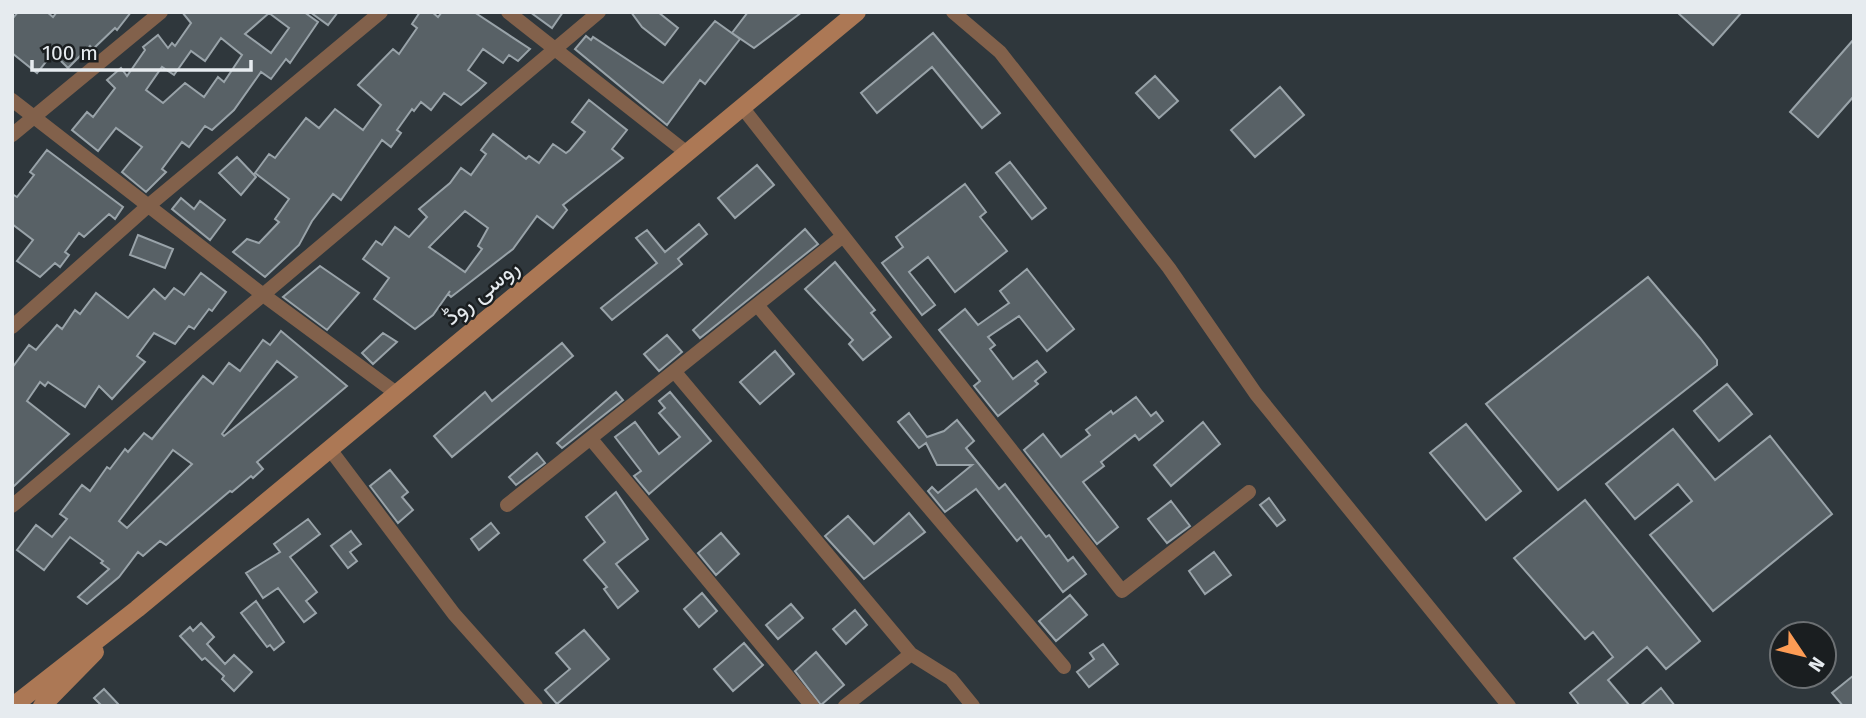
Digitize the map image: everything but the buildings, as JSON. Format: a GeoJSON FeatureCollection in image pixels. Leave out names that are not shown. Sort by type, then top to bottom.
{"type":"FeatureCollection","features":[{"type":"Feature","properties":{"kind":"main road","name":"روسی روڈ"},"geometry":{"type":"LineString","coordinates":[[13,706],[31,689],[137,609],[857,12]]}},
{"type":"Feature","properties":{"kind":"main road","name":"روسی روڈ"},"geometry":{"type":"LineString","coordinates":[[42,706],[137,609]]}},
{"type":"Feature","properties":{"kind":"street"},"geometry":{"type":"LineString","coordinates":[[12,135],[161,12]]}},
{"type":"Feature","properties":{"kind":"street"},"geometry":{"type":"LineString","coordinates":[[12,327],[148,206],[381,12]]}},
{"type":"Feature","properties":{"kind":"street"},"geometry":{"type":"LineString","coordinates":[[508,12],[687,153]]}},
{"type":"Feature","properties":{"kind":"street"},"geometry":{"type":"LineString","coordinates":[[12,506],[599,12]]}},
{"type":"Feature","properties":{"kind":"street"},"geometry":{"type":"LineString","coordinates":[[953,12],[1000,52],[1169,268],[1256,394],[1509,706]]}},
{"type":"Feature","properties":{"kind":"street"},"geometry":{"type":"LineString","coordinates":[[12,100],[262,294],[396,393]]}},
{"type":"Feature","properties":{"kind":"street"},"geometry":{"type":"LineString","coordinates":[[743,107],[1122,592],[1250,492]]}},
{"type":"Feature","properties":{"kind":"street"},"geometry":{"type":"LineString","coordinates":[[508,505],[843,236]]}},
{"type":"Feature","properties":{"kind":"street"},"geometry":{"type":"LineString","coordinates":[[757,305],[1064,667]]}},
{"type":"Feature","properties":{"kind":"street"},"geometry":{"type":"LineString","coordinates":[[674,371],[911,654],[951,679],[973,706]]}},
{"type":"Feature","properties":{"kind":"street"},"geometry":{"type":"LineString","coordinates":[[591,439],[812,706]]}},
{"type":"Feature","properties":{"kind":"street"},"geometry":{"type":"LineString","coordinates":[[329,448],[454,614],[536,706]]}},
{"type":"Feature","properties":{"kind":"street"},"geometry":{"type":"LineString","coordinates":[[845,706],[911,654]]}}]}
